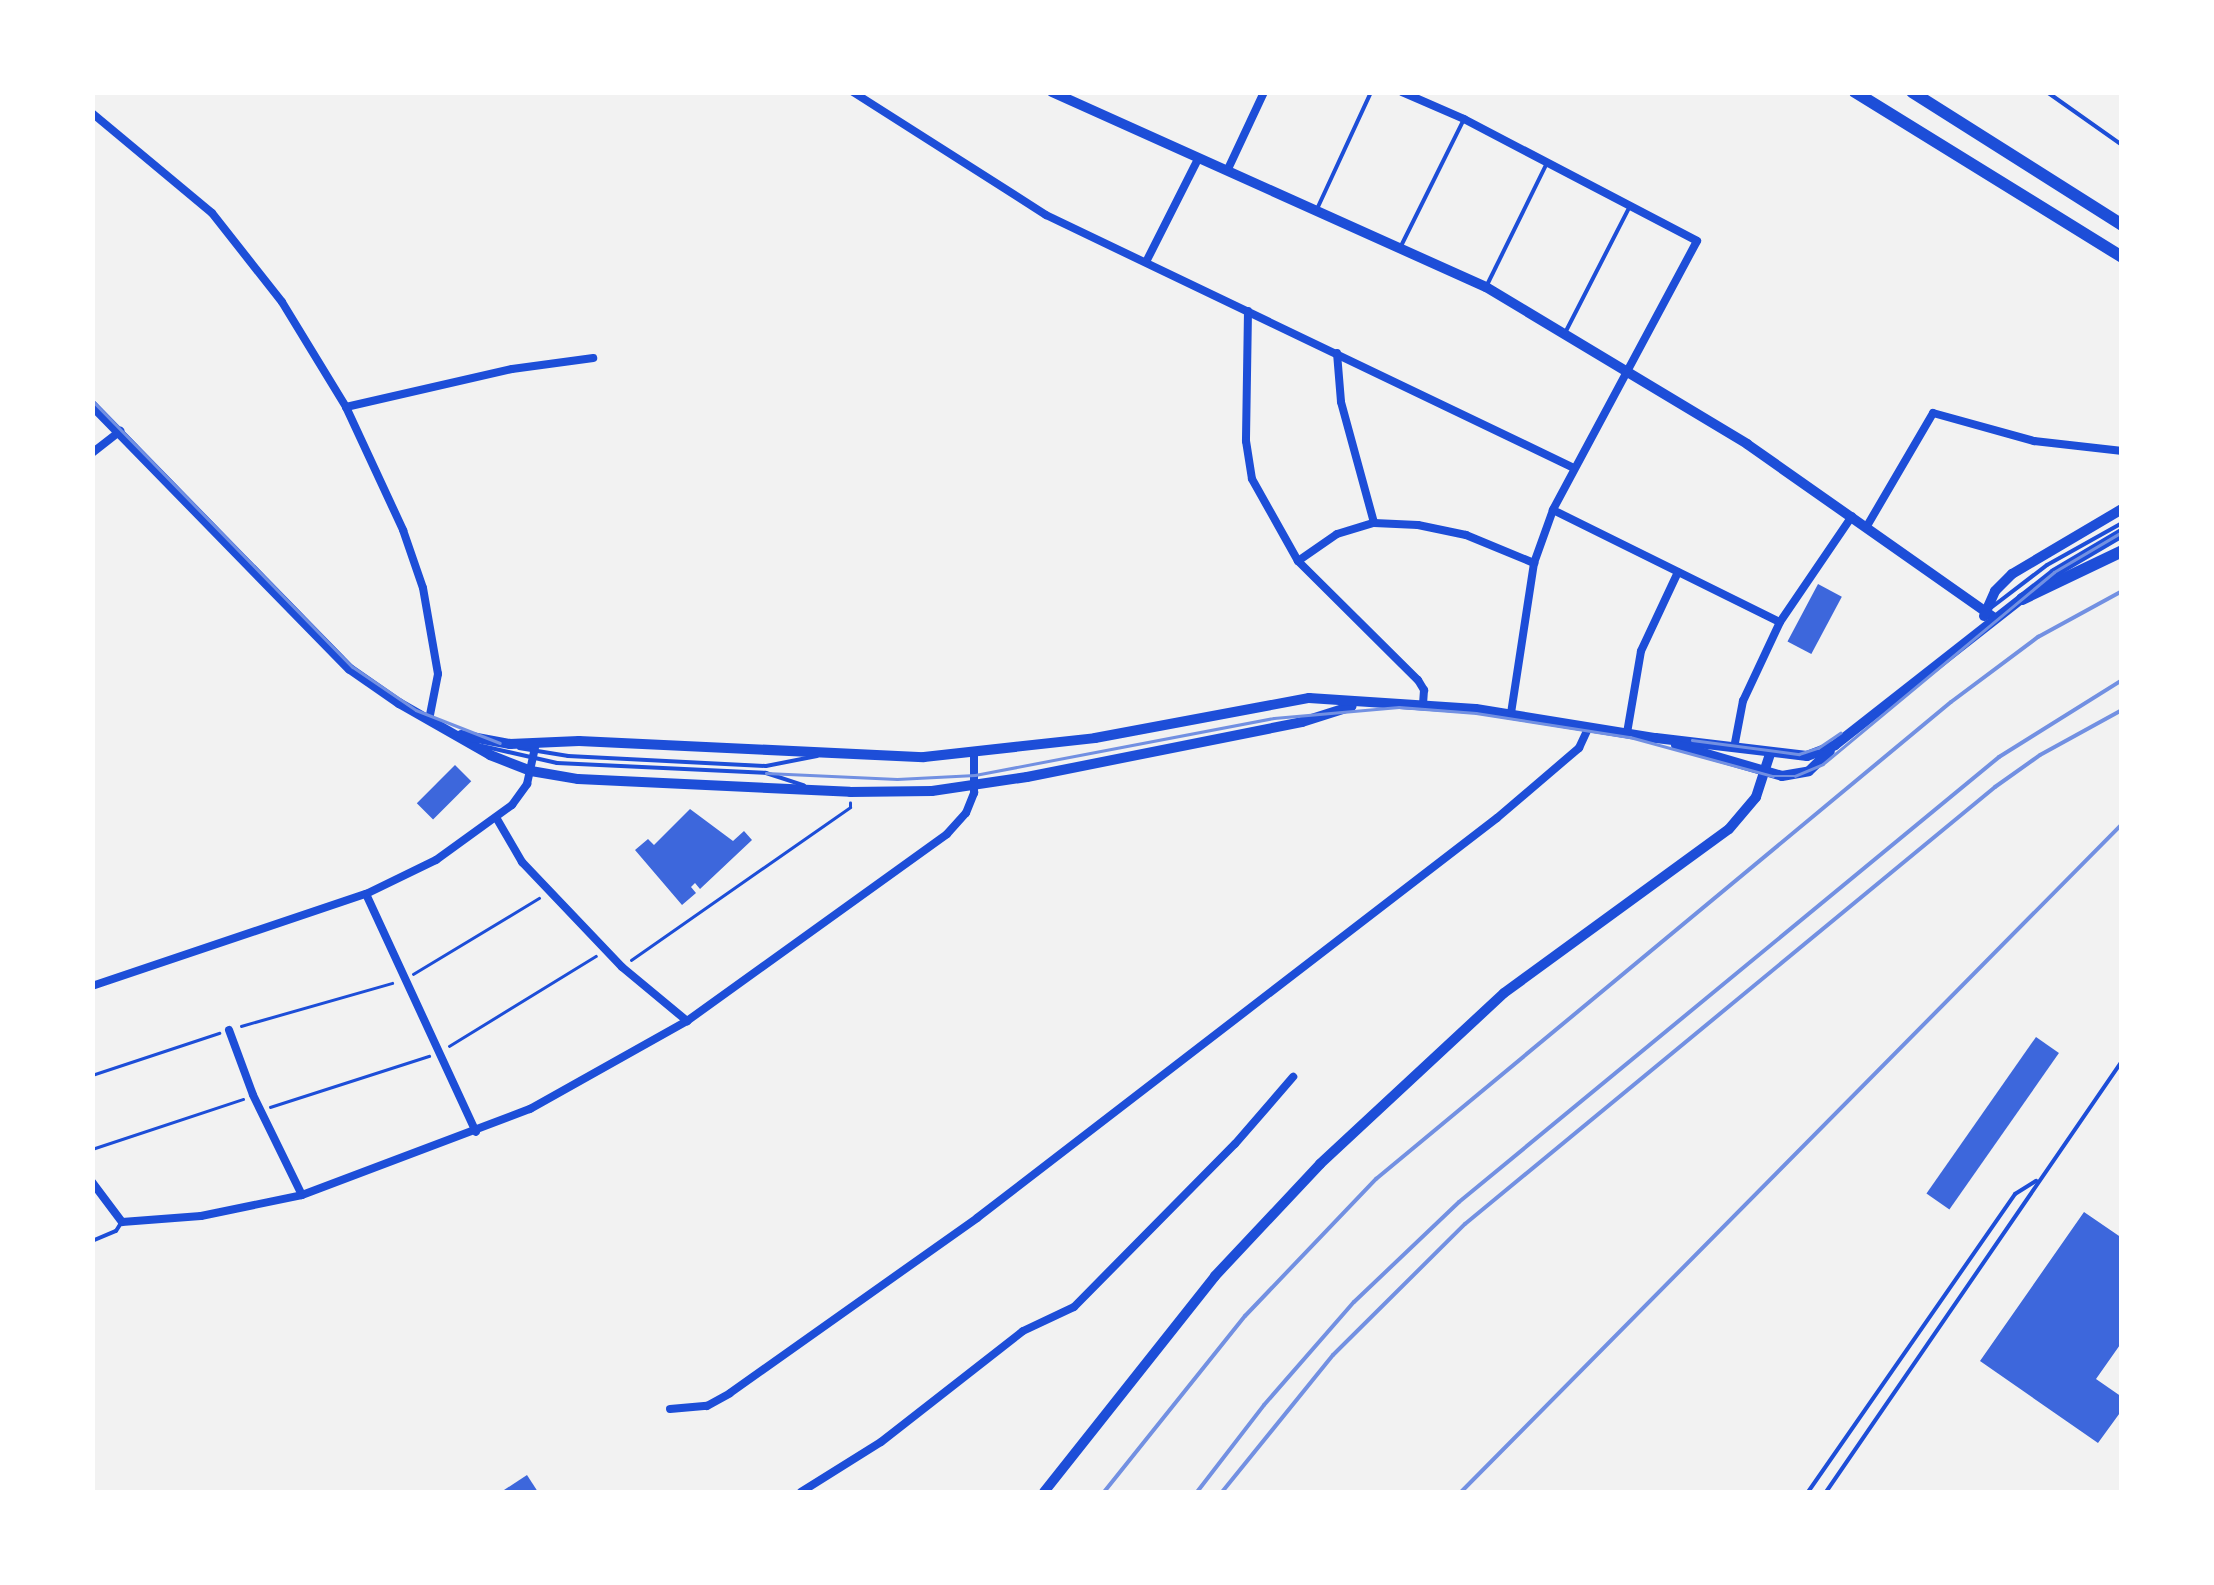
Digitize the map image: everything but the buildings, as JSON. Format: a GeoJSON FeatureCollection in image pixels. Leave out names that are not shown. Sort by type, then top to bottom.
{"type":"FeatureCollection","features":[{"type":"Feature","properties":{"kind":"highway"},"geometry":{"type":"LineString","coordinates":[[1856,92],[2122,257]]}},
{"type":"Feature","properties":{"kind":"highway"},"geometry":{"type":"LineString","coordinates":[[1912,92],[2122,225]]}},
{"type":"Feature","properties":{"kind":"highway"},"geometry":{"type":"LineString","coordinates":[[2022,600],[2122,551]]}},
{"type":"Feature","properties":{"kind":"street"},"geometry":{"type":"LineString","coordinates":[[853,92],[1046,214],[1574,468]]}},
{"type":"Feature","properties":{"kind":"street"},"geometry":{"type":"LineString","coordinates":[[1052,92],[1486,286],[1628,370],[1852,516],[1991,615]]}},
{"type":"Feature","properties":{"kind":"street"},"geometry":{"type":"LineString","coordinates":[[1228,169],[1264,92]]}},
{"type":"Feature","properties":{"kind":"street"},"geometry":{"type":"LineString","coordinates":[[1402,92],[1464,119],[1697,242],[1553,510],[1534,563],[1511,714]]}},
{"type":"Feature","properties":{"kind":"street"},"geometry":{"type":"LineString","coordinates":[[92,112],[212,213],[282,302],[346,407],[403,530],[423,588],[438,674],[429,720]]}},
{"type":"Feature","properties":{"kind":"street"},"geometry":{"type":"LineString","coordinates":[[1146,262],[1198,160]]}},
{"type":"Feature","properties":{"kind":"street"},"geometry":{"type":"LineString","coordinates":[[1248,311],[1246,441],[1252,479],[1298,561],[1418,680],[1424,690],[1424,704]]}},
{"type":"Feature","properties":{"kind":"street"},"geometry":{"type":"LineString","coordinates":[[1337,353],[1341,402],[1374,523]]}},
{"type":"Feature","properties":{"kind":"street"},"geometry":{"type":"LineString","coordinates":[[346,407],[512,368],[592,358]]}},
{"type":"Feature","properties":{"kind":"street"},"geometry":{"type":"LineString","coordinates":[[92,405],[324,645],[369,684],[497,759],[531,771],[570,778],[850,792],[975,786],[1310,720],[1357,704]]}},
{"type":"Feature","properties":{"kind":"street"},"geometry":{"type":"LineString","coordinates":[[1866,526],[1928,417],[1936,412],[2034,441],[2122,451]]}},
{"type":"Feature","properties":{"kind":"street"},"geometry":{"type":"LineString","coordinates":[[92,452],[120,430]]}},
{"type":"Feature","properties":{"kind":"street"},"geometry":{"type":"LineString","coordinates":[[1553,510],[1780,622]]}},
{"type":"Feature","properties":{"kind":"street"},"geometry":{"type":"LineString","coordinates":[[1991,615],[1994,591],[2012,574],[2122,510]]}},
{"type":"Feature","properties":{"kind":"street"},"geometry":{"type":"LineString","coordinates":[[1734,748],[1743,701],[1780,622],[1852,516]]}},
{"type":"Feature","properties":{"kind":"street"},"geometry":{"type":"LineString","coordinates":[[1298,561],[1337,534],[1374,523],[1418,525],[1466,535],[1534,563]]}},
{"type":"Feature","properties":{"kind":"street"},"geometry":{"type":"LineString","coordinates":[[1656,738],[1764,772],[1782,776],[1805,772],[1971,636],[1991,615],[2022,600],[2062,568],[2122,533]]}},
{"type":"Feature","properties":{"kind":"street"},"geometry":{"type":"LineString","coordinates":[[1628,734],[1641,651],[1678,572]]}},
{"type":"Feature","properties":{"kind":"street"},"geometry":{"type":"LineString","coordinates":[[466,739],[535,751],[588,741],[822,755],[974,753],[1106,736],[1283,700],[1424,704],[1770,754],[1807,756],[1835,745]]}},
{"type":"Feature","properties":{"kind":"street"},"geometry":{"type":"LineString","coordinates":[[670,1409],[706,1406],[730,1393],[973,1222],[1497,818],[1579,748],[1589,727]]}},
{"type":"Feature","properties":{"kind":"street"},"geometry":{"type":"LineString","coordinates":[[92,986],[366,894],[436,860],[497,818],[523,791],[535,751]]}},
{"type":"Feature","properties":{"kind":"street"},"geometry":{"type":"LineString","coordinates":[[92,1182],[122,1222],[200,1216],[302,1195],[476,1132],[586,1080],[687,1021],[947,834],[966,814],[975,786],[974,753]]}},
{"type":"Feature","properties":{"kind":"street"},"geometry":{"type":"LineString","coordinates":[[1044,1492],[1214,1276],[1368,1116],[1528,974],[1729,829],[1753,802],[1770,754]]}},
{"type":"Feature","properties":{"kind":"street"},"geometry":{"type":"LineString","coordinates":[[497,818],[516,855],[622,967],[687,1021]]}},
{"type":"Feature","properties":{"kind":"street"},"geometry":{"type":"LineString","coordinates":[[366,894],[476,1132]]}},
{"type":"Feature","properties":{"kind":"street"},"geometry":{"type":"LineString","coordinates":[[229,1030],[253,1096],[302,1195]]}},
{"type":"Feature","properties":{"kind":"street"},"geometry":{"type":"LineString","coordinates":[[801,1492],[881,1442],[1023,1331],[1074,1307],[1235,1144],[1293,1078]]}},
{"type":"Feature","properties":{"kind":"lane"},"geometry":{"type":"LineString","coordinates":[[1317,210],[1371,92]]}},
{"type":"Feature","properties":{"kind":"lane"},"geometry":{"type":"LineString","coordinates":[[2047,92],[2122,145]]}},
{"type":"Feature","properties":{"kind":"lane"},"geometry":{"type":"LineString","coordinates":[[1400,246],[1464,119]]}},
{"type":"Feature","properties":{"kind":"lane"},"geometry":{"type":"LineString","coordinates":[[1486,286],[1548,162]]}},
{"type":"Feature","properties":{"kind":"lane"},"geometry":{"type":"LineString","coordinates":[[1565,333],[1630,207]]}},
{"type":"Feature","properties":{"kind":"lane"},"geometry":{"type":"LineString","coordinates":[[1991,615],[2047,565],[2122,523]]}},
{"type":"Feature","properties":{"kind":"lane"},"geometry":{"type":"LineString","coordinates":[[466,739],[535,751],[766,770],[822,790]]}},
{"type":"Feature","properties":{"kind":"lane"},"geometry":{"type":"LineString","coordinates":[[535,751],[547,761]]}},
{"type":"Feature","properties":{"kind":"lane"},"geometry":{"type":"LineString","coordinates":[[531,771],[547,761],[766,770],[822,755]]}},
{"type":"Feature","properties":{"kind":"lane"},"geometry":{"type":"LineString","coordinates":[[1826,1492],[2029,1202],[2036,1181],[2122,1060]]}},
{"type":"Feature","properties":{"kind":"lane"},"geometry":{"type":"LineString","coordinates":[[1808,1492],[2015,1194],[2036,1181]]}},
{"type":"Feature","properties":{"kind":"lane"},"geometry":{"type":"LineString","coordinates":[[92,1242],[116,1231],[122,1222]]}},
{"type":"Feature","properties":{"kind":"path"},"geometry":{"type":"LineString","coordinates":[[622,967],[850,807],[850,792]]}},
{"type":"Feature","properties":{"kind":"path"},"geometry":{"type":"LineString","coordinates":[[92,1075],[229,1030],[403,980],[550,891]]}},
{"type":"Feature","properties":{"kind":"path"},"geometry":{"type":"LineString","coordinates":[[92,1149],[253,1096]]}},
{"type":"Feature","properties":{"kind":"tram line"},"geometry":{"type":"LineString","coordinates":[[92,400],[353,667],[416,710],[500,743]]}},
{"type":"Feature","properties":{"kind":"tram line"},"geometry":{"type":"LineString","coordinates":[[766,773],[897,779],[975,775],[1274,718],[1399,707],[1476,713],[1630,737],[1773,776],[1795,776],[1823,764],[2054,572],[2122,532]]}},
{"type":"Feature","properties":{"kind":"tram line"},"geometry":{"type":"LineString","coordinates":[[1692,740],[1799,754],[1818,748],[1840,733]]}},
{"type":"Feature","properties":{"kind":"railway"},"geometry":{"type":"LineString","coordinates":[[1104,1492],[1245,1316],[1376,1179],[1951,702],[2038,637],[2122,591]]}},
{"type":"Feature","properties":{"kind":"railway"},"geometry":{"type":"LineString","coordinates":[[1197,1492],[1264,1405],[1354,1302],[1459,1202],[1999,757],[2122,680]]}},
{"type":"Feature","properties":{"kind":"railway"},"geometry":{"type":"LineString","coordinates":[[1222,1492],[1333,1355],[1465,1224],[1995,787],[2040,755],[2122,710]]}},
{"type":"Feature","properties":{"kind":"railway"},"geometry":{"type":"LineString","coordinates":[[1461,1492],[2122,824]]}}]}
